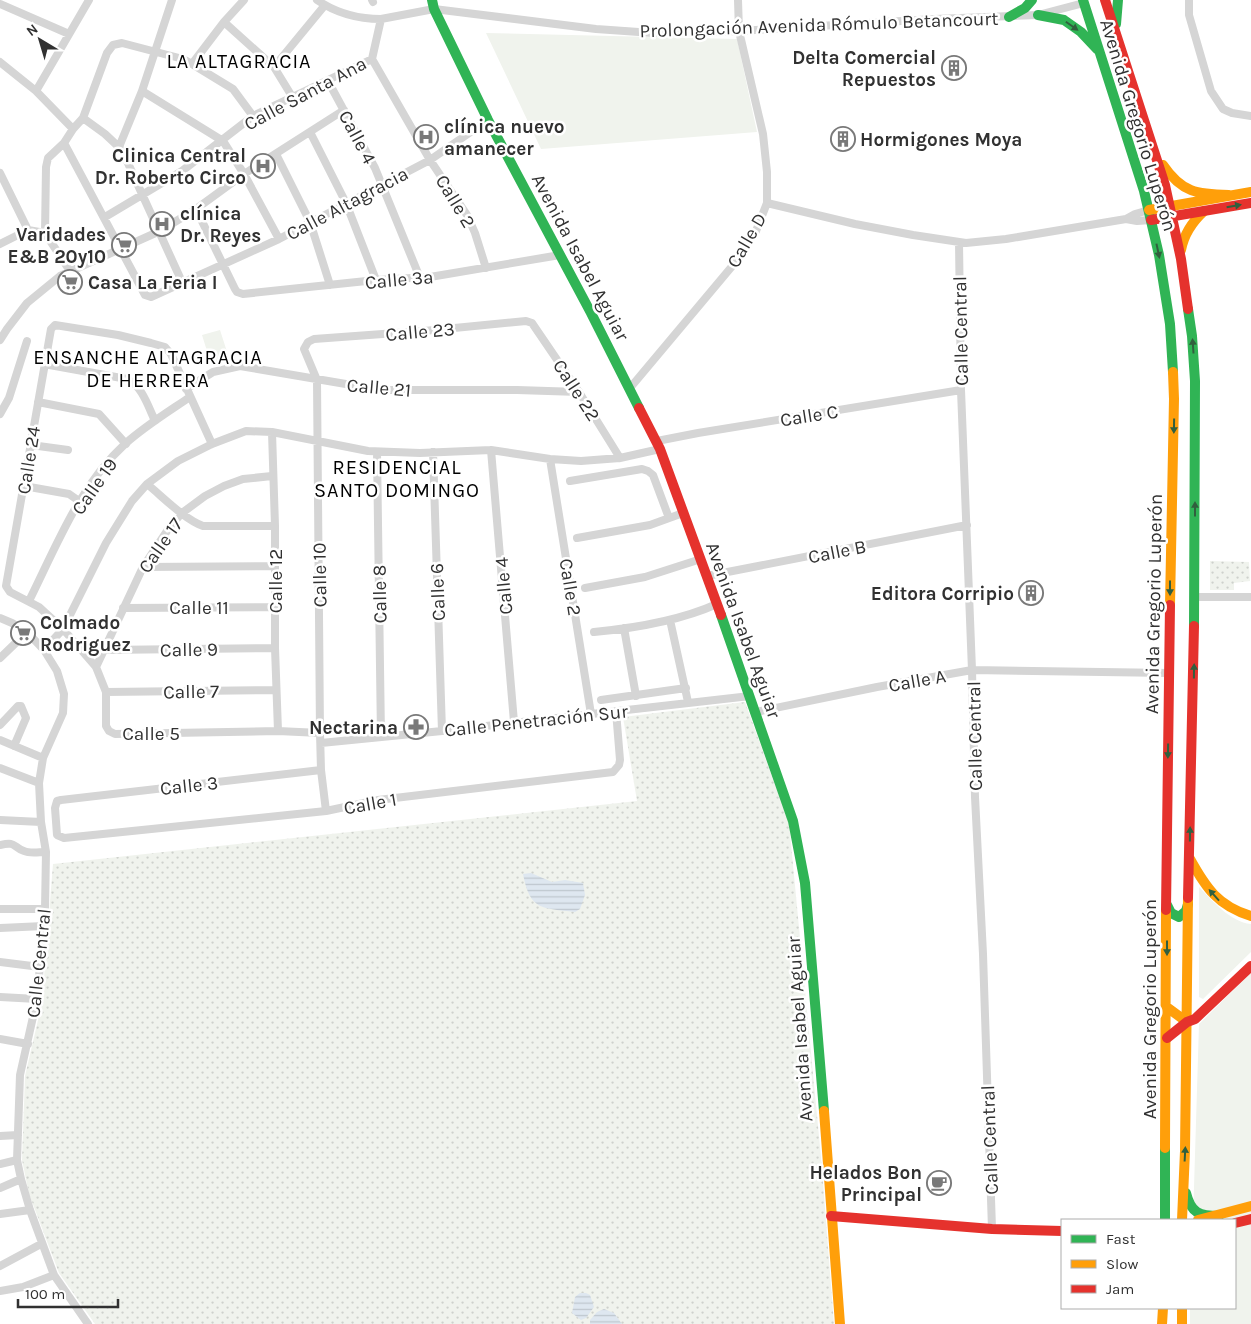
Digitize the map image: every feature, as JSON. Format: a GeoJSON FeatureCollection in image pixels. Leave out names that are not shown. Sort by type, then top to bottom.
{"type":"FeatureCollection","features":[{"type":"Feature","properties":{"kind":"main road"},"geometry":{"type":"LineString","coordinates":[[1010,17],[1025,8],[1032,0]]}},
{"type":"Feature","properties":{"kind":"main road","name":"Avenida Gregorio Luperón"},"geometry":{"type":"LineString","coordinates":[[1105,0],[1157,155],[1170,206],[1181,259],[1192,336],[1195,381],[1195,597],[1188,903],[1188,1022],[1182,1219]]}},
{"type":"Feature","properties":{"kind":"main road"},"geometry":{"type":"LineString","coordinates":[[1116,33],[1118,0]]}},
{"type":"Feature","properties":{"kind":"main road"},"geometry":{"type":"LineString","coordinates":[[1085,1],[1097,2],[1105,8],[1110,16]]}},
{"type":"Feature","properties":{"kind":"main road","name":"Avenida Gregorio Luperón"},"geometry":{"type":"LineString","coordinates":[[1085,1],[1098,51],[1150,215],[1166,290],[1171,345],[1174,399],[1165,1219]]}},
{"type":"Feature","properties":{"kind":"main road","name":"Avenida Isabel Aguiar"},"geometry":{"type":"LineString","coordinates":[[433,4],[488,120],[630,388],[658,445],[756,712],[793,821],[805,883],[817,1011],[840,1324]]}},
{"type":"Feature","properties":{"kind":"main road"},"geometry":{"type":"LineString","coordinates":[[1038,15],[1064,20],[1081,32],[1098,51]]}},
{"type":"Feature","properties":{"kind":"main road"},"geometry":{"type":"LineString","coordinates":[[1157,155],[1169,175],[1180,187],[1196,194],[1229,195]]}},
{"type":"Feature","properties":{"kind":"main road"},"geometry":{"type":"LineString","coordinates":[[1150,215],[1170,206],[1251,192]]}},
{"type":"Feature","properties":{"kind":"main road"},"geometry":{"type":"LineString","coordinates":[[1150,215],[1172,217],[1251,202]]}},
{"type":"Feature","properties":{"kind":"main road"},"geometry":{"type":"LineString","coordinates":[[1181,259],[1185,235],[1190,226],[1204,211]]}},
{"type":"Feature","properties":{"kind":"main road"},"geometry":{"type":"LineString","coordinates":[[1171,345],[1175,353],[1177,383],[1184,388],[1190,387],[1195,381]]}},
{"type":"Feature","properties":{"kind":"main road"},"geometry":{"type":"LineString","coordinates":[[1174,399],[1183,392],[1189,393],[1191,397],[1191,416],[1195,424]]}},
{"type":"Feature","properties":{"kind":"main road"},"geometry":{"type":"LineString","coordinates":[[1190,859],[1204,883],[1217,900],[1237,913],[1251,916]]}},
{"type":"Feature","properties":{"kind":"main road"},"geometry":{"type":"LineString","coordinates":[[1167,906],[1172,916],[1179,917],[1186,911],[1188,903]]}},
{"type":"Feature","properties":{"kind":"main road"},"geometry":{"type":"LineString","coordinates":[[1167,1038],[1196,1018],[1251,966]]}},
{"type":"Feature","properties":{"kind":"main road"},"geometry":{"type":"LineString","coordinates":[[1168,1008],[1188,1022]]}},
{"type":"Feature","properties":{"kind":"main road"},"geometry":{"type":"LineString","coordinates":[[1183,1177],[1188,1202],[1193,1210],[1197,1214],[1219,1216]]}},
{"type":"Feature","properties":{"kind":"main road"},"geometry":{"type":"LineString","coordinates":[[1203,1219],[1251,1206]]}},
{"type":"Feature","properties":{"kind":"main road"},"geometry":{"type":"LineString","coordinates":[[831,1216],[992,1229],[1061,1231]]}},
{"type":"Feature","properties":{"kind":"main road"},"geometry":{"type":"LineString","coordinates":[[1236,1223],[1251,1219]]}},
{"type":"Feature","properties":{"kind":"main road"},"geometry":{"type":"LineString","coordinates":[[1162,1324],[1163,1309]]}},
{"type":"Feature","properties":{"kind":"main road"},"geometry":{"type":"LineString","coordinates":[[1182,1309],[1182,1324]]}},
{"type":"Feature","properties":{"kind":"street"},"geometry":{"type":"LineString","coordinates":[[36,91],[89,0]]}},
{"type":"Feature","properties":{"kind":"street"},"geometry":{"type":"LineString","coordinates":[[119,147],[142,91],[172,0]]}},
{"type":"Feature","properties":{"kind":"street"},"geometry":{"type":"LineString","coordinates":[[192,64],[224,22],[244,0]]}},
{"type":"Feature","properties":{"kind":"street","name":"Prolongación Avenida Rómulo Betancourt"},"geometry":{"type":"LineString","coordinates":[[317,0],[342,13],[381,19],[433,4],[596,30],[653,33],[739,31],[1038,15],[1085,1]]}},
{"type":"Feature","properties":{"kind":"street","name":"Calle D"},"geometry":{"type":"LineString","coordinates":[[630,388],[739,258],[756,231],[767,203],[767,172],[763,134],[739,31],[738,0]]}},
{"type":"Feature","properties":{"kind":"street"},"geometry":{"type":"LineString","coordinates":[[1189,0],[1189,16],[1211,91],[1223,109],[1232,113],[1251,116]]}},
{"type":"Feature","properties":{"kind":"street"},"geometry":{"type":"LineString","coordinates":[[0,4],[69,34]]}},
{"type":"Feature","properties":{"kind":"street"},"geometry":{"type":"LineString","coordinates":[[274,68],[325,5]]}},
{"type":"Feature","properties":{"kind":"street","name":"Calle Santa Ana"},"geometry":{"type":"LineString","coordinates":[[105,217],[182,170],[223,141],[253,116],[372,59],[381,19]]}},
{"type":"Feature","properties":{"kind":"street"},"geometry":{"type":"LineString","coordinates":[[224,22],[274,68],[293,98]]}},
{"type":"Feature","properties":{"kind":"street"},"geometry":{"type":"LineString","coordinates":[[70,271],[45,233],[46,167],[48,158],[64,143],[83,118],[107,53],[113,45],[122,43],[183,59],[233,89],[253,116]]}},
{"type":"Feature","properties":{"kind":"street","name":"Calle 2"},"geometry":{"type":"LineString","coordinates":[[372,59],[430,160],[467,215],[475,232],[486,268]]}},
{"type":"Feature","properties":{"kind":"street"},"geometry":{"type":"LineString","coordinates":[[0,62],[36,91],[73,129]]}},
{"type":"Feature","properties":{"kind":"street","name":"Calle 4"},"geometry":{"type":"LineString","coordinates":[[328,80],[375,168],[420,278]]}},
{"type":"Feature","properties":{"kind":"street"},"geometry":{"type":"LineString","coordinates":[[142,91],[223,141],[244,174],[279,239]]}},
{"type":"Feature","properties":{"kind":"street"},"geometry":{"type":"LineString","coordinates":[[0,340],[27,303],[60,276],[160,230],[344,110]]}},
{"type":"Feature","properties":{"kind":"street"},"geometry":{"type":"LineString","coordinates":[[83,118],[119,147],[160,230],[182,282]]}},
{"type":"Feature","properties":{"kind":"street","name":"Calle Altagracia"},"geometry":{"type":"LineString","coordinates":[[121,248],[145,295],[151,297],[279,239],[430,160],[488,120]]}},
{"type":"Feature","properties":{"kind":"street"},"geometry":{"type":"LineString","coordinates":[[310,132],[346,203],[376,280]]}},
{"type":"Feature","properties":{"kind":"street"},"geometry":{"type":"LineString","coordinates":[[64,143],[121,248]]}},
{"type":"Feature","properties":{"kind":"street"},"geometry":{"type":"LineString","coordinates":[[276,154],[310,222],[330,285]]}},
{"type":"Feature","properties":{"kind":"street"},"geometry":{"type":"LineString","coordinates":[[0,173],[28,230]]}},
{"type":"Feature","properties":{"kind":"street"},"geometry":{"type":"LineString","coordinates":[[767,203],[855,224],[959,242],[1006,239],[1126,219],[1135,214],[1150,215]]}},
{"type":"Feature","properties":{"kind":"street"},"geometry":{"type":"LineString","coordinates":[[196,208],[223,263]]}},
{"type":"Feature","properties":{"kind":"street"},"geometry":{"type":"LineString","coordinates":[[0,244],[28,230],[45,233]]}},
{"type":"Feature","properties":{"kind":"street","name":"Calle Central"},"geometry":{"type":"LineString","coordinates":[[959,242],[961,390],[992,1229]]}},
{"type":"Feature","properties":{"kind":"street","name":"Calle 3a"},"geometry":{"type":"LineString","coordinates":[[223,263],[237,292],[243,294],[376,280],[420,278],[560,255]]}},
{"type":"Feature","properties":{"kind":"street","name":"Calle 23"},"geometry":{"type":"LineString","coordinates":[[308,342],[314,339],[424,332],[526,321],[532,323]]}},
{"type":"Feature","properties":{"kind":"street","name":"Calle 22"},"geometry":{"type":"LineString","coordinates":[[532,323],[579,392],[620,458]]}},
{"type":"Feature","properties":{"kind":"street","name":"Calle 24"},"geometry":{"type":"LineString","coordinates":[[8,590],[6,580],[51,329],[57,324],[159,344],[171,354],[186,389]]}},
{"type":"Feature","properties":{"kind":"street"},"geometry":{"type":"LineString","coordinates":[[0,414],[9,398],[27,341]]}},
{"type":"Feature","properties":{"kind":"street","name":"Calle 10"},"geometry":{"type":"LineString","coordinates":[[308,342],[304,349],[317,380],[320,733],[326,811]]}},
{"type":"Feature","properties":{"kind":"street"},"geometry":{"type":"LineString","coordinates":[[44,364],[126,379],[133,382],[155,421]]}},
{"type":"Feature","properties":{"kind":"street","name":"Calle 21"},"geometry":{"type":"LineString","coordinates":[[186,389],[213,372],[240,366],[381,390],[579,392]]}},
{"type":"Feature","properties":{"kind":"street"},"geometry":{"type":"LineString","coordinates":[[186,389],[212,444]]}},
{"type":"Feature","properties":{"kind":"street","name":"Calle C"},"geometry":{"type":"LineString","coordinates":[[44,650],[63,629],[106,543],[132,501],[147,484],[178,460],[246,431],[272,432],[377,452],[491,450],[550,459],[581,461],[620,458],[698,433],[961,390]]}},
{"type":"Feature","properties":{"kind":"street","name":"Calle 19"},"geometry":{"type":"LineString","coordinates":[[29,601],[79,501],[114,455],[155,421],[190,397]]}},
{"type":"Feature","properties":{"kind":"street"},"geometry":{"type":"LineString","coordinates":[[38,402],[99,414],[126,444]]}},
{"type":"Feature","properties":{"kind":"street","name":"Calle 12"},"geometry":{"type":"LineString","coordinates":[[272,432],[278,731]]}},
{"type":"Feature","properties":{"kind":"street"},"geometry":{"type":"LineString","coordinates":[[31,445],[68,450]]}},
{"type":"Feature","properties":{"kind":"street","name":"Calle 4"},"geometry":{"type":"LineString","coordinates":[[491,450],[514,722]]}},
{"type":"Feature","properties":{"kind":"street","name":"Calle 8"},"geometry":{"type":"LineString","coordinates":[[377,452],[381,737]]}},
{"type":"Feature","properties":{"kind":"street","name":"Calle 6"},"geometry":{"type":"LineString","coordinates":[[433,452],[442,731]]}},
{"type":"Feature","properties":{"kind":"street","name":"Calle 2"},"geometry":{"type":"LineString","coordinates":[[550,459],[591,714]]}},
{"type":"Feature","properties":{"kind":"street"},"geometry":{"type":"LineString","coordinates":[[570,481],[642,469],[648,470],[653,475],[669,518]]}},
{"type":"Feature","properties":{"kind":"street","name":"Calle 17"},"geometry":{"type":"LineString","coordinates":[[96,667],[143,567],[169,528],[182,513],[205,496],[224,486],[244,478],[272,476]]}},
{"type":"Feature","properties":{"kind":"street"},"geometry":{"type":"LineString","coordinates":[[147,484],[182,513],[203,526],[275,526]]}},
{"type":"Feature","properties":{"kind":"street"},"geometry":{"type":"LineString","coordinates":[[24,486],[69,494],[79,501]]}},
{"type":"Feature","properties":{"kind":"street"},"geometry":{"type":"LineString","coordinates":[[577,538],[634,529],[683,512]]}},
{"type":"Feature","properties":{"kind":"street","name":"Calle B"},"geometry":{"type":"LineString","coordinates":[[707,576],[967,525]]}},
{"type":"Feature","properties":{"kind":"street"},"geometry":{"type":"LineString","coordinates":[[584,588],[645,577],[700,559]]}},
{"type":"Feature","properties":{"kind":"street"},"geometry":{"type":"LineString","coordinates":[[143,567],[274,566]]}},
{"type":"Feature","properties":{"kind":"street","name":"Calle 5"},"geometry":{"type":"LineString","coordinates":[[8,590],[40,607],[63,629],[96,667],[106,692],[106,726],[109,731],[115,734],[278,731],[320,733]]}},
{"type":"Feature","properties":{"kind":"street"},"geometry":{"type":"LineString","coordinates":[[1195,597],[1251,597]]}},
{"type":"Feature","properties":{"kind":"street"},"geometry":{"type":"LineString","coordinates":[[594,632],[670,620],[717,604]]}},
{"type":"Feature","properties":{"kind":"street","name":"Calle 11"},"geometry":{"type":"LineString","coordinates":[[123,608],[276,607]]}},
{"type":"Feature","properties":{"kind":"street","name":"Calle Central"},"geometry":{"type":"LineString","coordinates":[[0,618],[27,632],[44,650],[57,671],[64,694],[63,713],[60,724],[50,739],[43,758],[40,783],[41,822],[46,852],[44,926],[37,1000],[20,1075],[17,1160],[30,1210],[54,1275],[88,1324]]}},
{"type":"Feature","properties":{"kind":"street"},"geometry":{"type":"LineString","coordinates":[[670,620],[688,702]]}},
{"type":"Feature","properties":{"kind":"street"},"geometry":{"type":"LineString","coordinates":[[624,628],[636,696]]}},
{"type":"Feature","properties":{"kind":"street"},"geometry":{"type":"LineString","coordinates":[[0,658],[27,632]]}},
{"type":"Feature","properties":{"kind":"street","name":"Calle 9"},"geometry":{"type":"LineString","coordinates":[[104,650],[275,648]]}},
{"type":"Feature","properties":{"kind":"street","name":"Calle A"},"geometry":{"type":"LineString","coordinates":[[756,712],[972,670],[1170,673]]}},
{"type":"Feature","properties":{"kind":"street"},"geometry":{"type":"LineString","coordinates":[[601,700],[686,688]]}},
{"type":"Feature","properties":{"kind":"street","name":"Calle 7"},"geometry":{"type":"LineString","coordinates":[[106,692],[276,690]]}},
{"type":"Feature","properties":{"kind":"street","name":"Calle Penetración Sur"},"geometry":{"type":"LineString","coordinates":[[321,743],[750,696]]}},
{"type":"Feature","properties":{"kind":"street"},"geometry":{"type":"LineString","coordinates":[[0,725],[18,706],[21,706],[26,718],[14,746]]}},
{"type":"Feature","properties":{"kind":"street","name":"Calle 1"},"geometry":{"type":"LineString","coordinates":[[64,838],[326,811],[378,800],[613,772],[619,765],[620,760],[616,711]]}},
{"type":"Feature","properties":{"kind":"street"},"geometry":{"type":"LineString","coordinates":[[0,740],[43,758]]}},
{"type":"Feature","properties":{"kind":"street"},"geometry":{"type":"LineString","coordinates":[[0,768],[40,783]]}},
{"type":"Feature","properties":{"kind":"street","name":"Calle 3"},"geometry":{"type":"LineString","coordinates":[[64,838],[57,835],[55,808],[57,801],[322,770]]}},
{"type":"Feature","properties":{"kind":"street"},"geometry":{"type":"LineString","coordinates":[[0,820],[41,822]]}},
{"type":"Feature","properties":{"kind":"street"},"geometry":{"type":"LineString","coordinates":[[0,845],[10,843],[25,852],[46,852]]}},
{"type":"Feature","properties":{"kind":"street"},"geometry":{"type":"LineString","coordinates":[[0,908],[45,909]]}},
{"type":"Feature","properties":{"kind":"street"},"geometry":{"type":"LineString","coordinates":[[0,928],[44,926]]}},
{"type":"Feature","properties":{"kind":"street"},"geometry":{"type":"LineString","coordinates":[[0,962],[40,967]]}},
{"type":"Feature","properties":{"kind":"street"},"geometry":{"type":"LineString","coordinates":[[0,997],[37,1000]]}},
{"type":"Feature","properties":{"kind":"street"},"geometry":{"type":"LineString","coordinates":[[0,1039],[28,1044]]}},
{"type":"Feature","properties":{"kind":"street"},"geometry":{"type":"LineString","coordinates":[[0,1136],[18,1135]]}},
{"type":"Feature","properties":{"kind":"street"},"geometry":{"type":"LineString","coordinates":[[0,1164],[17,1160]]}},
{"type":"Feature","properties":{"kind":"street"},"geometry":{"type":"LineString","coordinates":[[0,1188],[21,1179]]}},
{"type":"Feature","properties":{"kind":"street"},"geometry":{"type":"LineString","coordinates":[[0,1214],[30,1210]]}},
{"type":"Feature","properties":{"kind":"street"},"geometry":{"type":"LineString","coordinates":[[0,1266],[41,1244]]}},
{"type":"Feature","properties":{"kind":"street"},"geometry":{"type":"LineString","coordinates":[[0,1291],[22,1287],[54,1275]]}},
{"type":"Feature","properties":{"kind":"shaded area"},"geometry":{"type":"Polygon","coordinates":[[[486,33],[737,39],[757,132],[541,149],[486,33]]]}},
{"type":"Feature","properties":{"kind":"shaded area"},"geometry":{"type":"Polygon","coordinates":[[[220,330],[229,358],[211,364],[202,335],[220,330]]]}},
{"type":"Feature","properties":{"kind":"shaded area"},"geometry":{"type":"Polygon","coordinates":[[[1210,561],[1249,562],[1250,581],[1234,583],[1234,590],[1210,590],[1210,561]]]}},
{"type":"Feature","properties":{"kind":"shaded area"},"geometry":{"type":"Polygon","coordinates":[[[745,702],[789,823],[821,1157],[834,1324],[95,1324],[59,1273],[29,1194],[22,1160],[25,1076],[42,1003],[53,864],[637,801],[623,717],[745,702]]]}},
{"type":"Feature","properties":{"kind":"shaded area"},"geometry":{"type":"Polygon","coordinates":[[[531,873],[552,882],[565,880],[583,883],[585,895],[580,909],[575,912],[554,910],[539,905],[529,895],[523,874],[531,873]]]}},
{"type":"Feature","properties":{"kind":"shaded area"},"geometry":{"type":"Polygon","coordinates":[[[1199,887],[1229,915],[1251,924],[1251,952],[1203,999],[1199,997],[1199,887]]]}},
{"type":"Feature","properties":{"kind":"shaded area"},"geometry":{"type":"Polygon","coordinates":[[[1251,973],[1251,1324],[1190,1324],[1190,1309],[1236,1309],[1236,1219],[1193,1219],[1199,1024],[1251,973]]]}},
{"type":"Feature","properties":{"kind":"shaded area"},"geometry":{"type":"Polygon","coordinates":[[[580,1293],[590,1295],[594,1307],[586,1318],[581,1320],[572,1313],[575,1297],[580,1293]]]}},
{"type":"Feature","properties":{"kind":"shaded area"},"geometry":{"type":"Polygon","coordinates":[[[604,1309],[614,1313],[622,1324],[590,1324],[590,1320],[597,1312],[604,1309]]]}},
{"type":"Feature","properties":{"kind":"traffic: fast"},"geometry":{"type":"LineString","coordinates":[[432,0],[434,9],[488,120],[591,313],[639,408]]}},
{"type":"Feature","properties":{"kind":"traffic: fast"},"geometry":{"type":"LineString","coordinates":[[1009,17],[1025,8],[1032,0]]}},
{"type":"Feature","properties":{"kind":"traffic: fast"},"geometry":{"type":"LineString","coordinates":[[1083,0],[1144,191],[1159,255],[1170,324],[1173,372]]}},
{"type":"Feature","properties":{"kind":"traffic: fast"},"geometry":{"type":"LineString","coordinates":[[1116,24],[1118,0]]}},
{"type":"Feature","properties":{"kind":"traffic: fast"},"geometry":{"type":"LineString","coordinates":[[1038,15],[1064,20],[1081,32],[1097,49]]}},
{"type":"Feature","properties":{"kind":"traffic: fast"},"geometry":{"type":"LineString","coordinates":[[1188,309],[1195,381],[1194,626]]}},
{"type":"Feature","properties":{"kind":"traffic: fast"},"geometry":{"type":"LineString","coordinates":[[721,615],[793,821],[805,883],[824,1111]]}},
{"type":"Feature","properties":{"kind":"traffic: fast"},"geometry":{"type":"LineString","coordinates":[[1167,905],[1171,913],[1179,917],[1186,911],[1188,904]]}},
{"type":"Feature","properties":{"kind":"traffic: fast"},"geometry":{"type":"LineString","coordinates":[[1165,1148],[1165,1219]]}},
{"type":"Feature","properties":{"kind":"traffic: fast"},"geometry":{"type":"LineString","coordinates":[[1186,1193],[1190,1205],[1197,1212],[1219,1216]]}},
{"type":"Feature","properties":{"kind":"traffic: slow"},"geometry":{"type":"LineString","coordinates":[[1163,165],[1184,187],[1208,194],[1229,195]]}},
{"type":"Feature","properties":{"kind":"traffic: slow"},"geometry":{"type":"LineString","coordinates":[[1149,210],[1251,192]]}},
{"type":"Feature","properties":{"kind":"traffic: slow"},"geometry":{"type":"LineString","coordinates":[[1181,250],[1189,229],[1204,211]]}},
{"type":"Feature","properties":{"kind":"traffic: slow"},"geometry":{"type":"LineString","coordinates":[[1170,605],[1173,372]]}},
{"type":"Feature","properties":{"kind":"traffic: slow"},"geometry":{"type":"LineString","coordinates":[[1190,859],[1214,895],[1230,907],[1251,916]]}},
{"type":"Feature","properties":{"kind":"traffic: slow"},"geometry":{"type":"LineString","coordinates":[[1182,1219],[1185,1151],[1188,898]]}},
{"type":"Feature","properties":{"kind":"traffic: slow"},"geometry":{"type":"LineString","coordinates":[[1165,1148],[1166,910]]}},
{"type":"Feature","properties":{"kind":"traffic: slow"},"geometry":{"type":"LineString","coordinates":[[1168,1008],[1187,1022]]}},
{"type":"Feature","properties":{"kind":"traffic: slow"},"geometry":{"type":"LineString","coordinates":[[824,1111],[840,1324]]}},
{"type":"Feature","properties":{"kind":"traffic: slow"},"geometry":{"type":"LineString","coordinates":[[1202,1219],[1251,1206]]}},
{"type":"Feature","properties":{"kind":"traffic: slow"},"geometry":{"type":"LineString","coordinates":[[1162,1324],[1163,1309]]}},
{"type":"Feature","properties":{"kind":"traffic: slow"},"geometry":{"type":"LineString","coordinates":[[1182,1309],[1182,1324]]}},
{"type":"Feature","properties":{"kind":"traffic: jam"},"geometry":{"type":"LineString","coordinates":[[1105,0],[1165,185],[1181,259],[1188,309]]}},
{"type":"Feature","properties":{"kind":"traffic: jam"},"geometry":{"type":"LineString","coordinates":[[1151,220],[1251,203]]}},
{"type":"Feature","properties":{"kind":"traffic: jam"},"geometry":{"type":"LineString","coordinates":[[639,408],[660,449],[721,615]]}},
{"type":"Feature","properties":{"kind":"traffic: jam"},"geometry":{"type":"LineString","coordinates":[[1166,910],[1170,605]]}},
{"type":"Feature","properties":{"kind":"traffic: jam"},"geometry":{"type":"LineString","coordinates":[[1188,898],[1194,626]]}},
{"type":"Feature","properties":{"kind":"traffic: jam"},"geometry":{"type":"LineString","coordinates":[[1167,1038],[1187,1022],[1195,1019],[1251,966]]}},
{"type":"Feature","properties":{"kind":"traffic: jam"},"geometry":{"type":"LineString","coordinates":[[831,1216],[992,1229],[1061,1231]]}},
{"type":"Feature","properties":{"kind":"traffic: jam"},"geometry":{"type":"LineString","coordinates":[[1236,1223],[1251,1219]]}},
{"type":"Feature","properties":{"kind":"place","name":"Delta Comercial Repuestos"},"geometry":{"type":"Point","coordinates":[954,68]}},
{"type":"Feature","properties":{"kind":"place","name":"clínica nuevo amanecer"},"geometry":{"type":"Point","coordinates":[426,137]}},
{"type":"Feature","properties":{"kind":"place","name":"Hormigones Moya"},"geometry":{"type":"Point","coordinates":[843,139]}},
{"type":"Feature","properties":{"kind":"place","name":"Clinica Central Dr. Roberto Circo"},"geometry":{"type":"Point","coordinates":[263,166]}},
{"type":"Feature","properties":{"kind":"place","name":"clínica Dr. Reyes"},"geometry":{"type":"Point","coordinates":[162,224]}},
{"type":"Feature","properties":{"kind":"place","name":"Varidades E&B 20y10"},"geometry":{"type":"Point","coordinates":[124,245]}},
{"type":"Feature","properties":{"kind":"place","name":"Casa La Feria I"},"geometry":{"type":"Point","coordinates":[70,282]}},
{"type":"Feature","properties":{"kind":"place","name":"Editora Corripio"},"geometry":{"type":"Point","coordinates":[1031,593]}},
{"type":"Feature","properties":{"kind":"place","name":"Colmado Rodriguez"},"geometry":{"type":"Point","coordinates":[23,633]}},
{"type":"Feature","properties":{"kind":"place","name":"Nectarina"},"geometry":{"type":"Point","coordinates":[416,727]}},
{"type":"Feature","properties":{"kind":"place","name":"Helados Bon Principal"},"geometry":{"type":"Point","coordinates":[939,1183]}},
{"type":"Feature","properties":{"kind":"district","name":"LA ALTAGRACIA"},"geometry":{"type":"Point","coordinates":[239,61]}},
{"type":"Feature","properties":{"kind":"district","name":"ENSANCHE ALTAGRACIA DE HERRERA"},"geometry":{"type":"Point","coordinates":[148,368]}},
{"type":"Feature","properties":{"kind":"district","name":"RESIDENCIAL SANTO DOMINGO"},"geometry":{"type":"Point","coordinates":[397,478]}}]}
